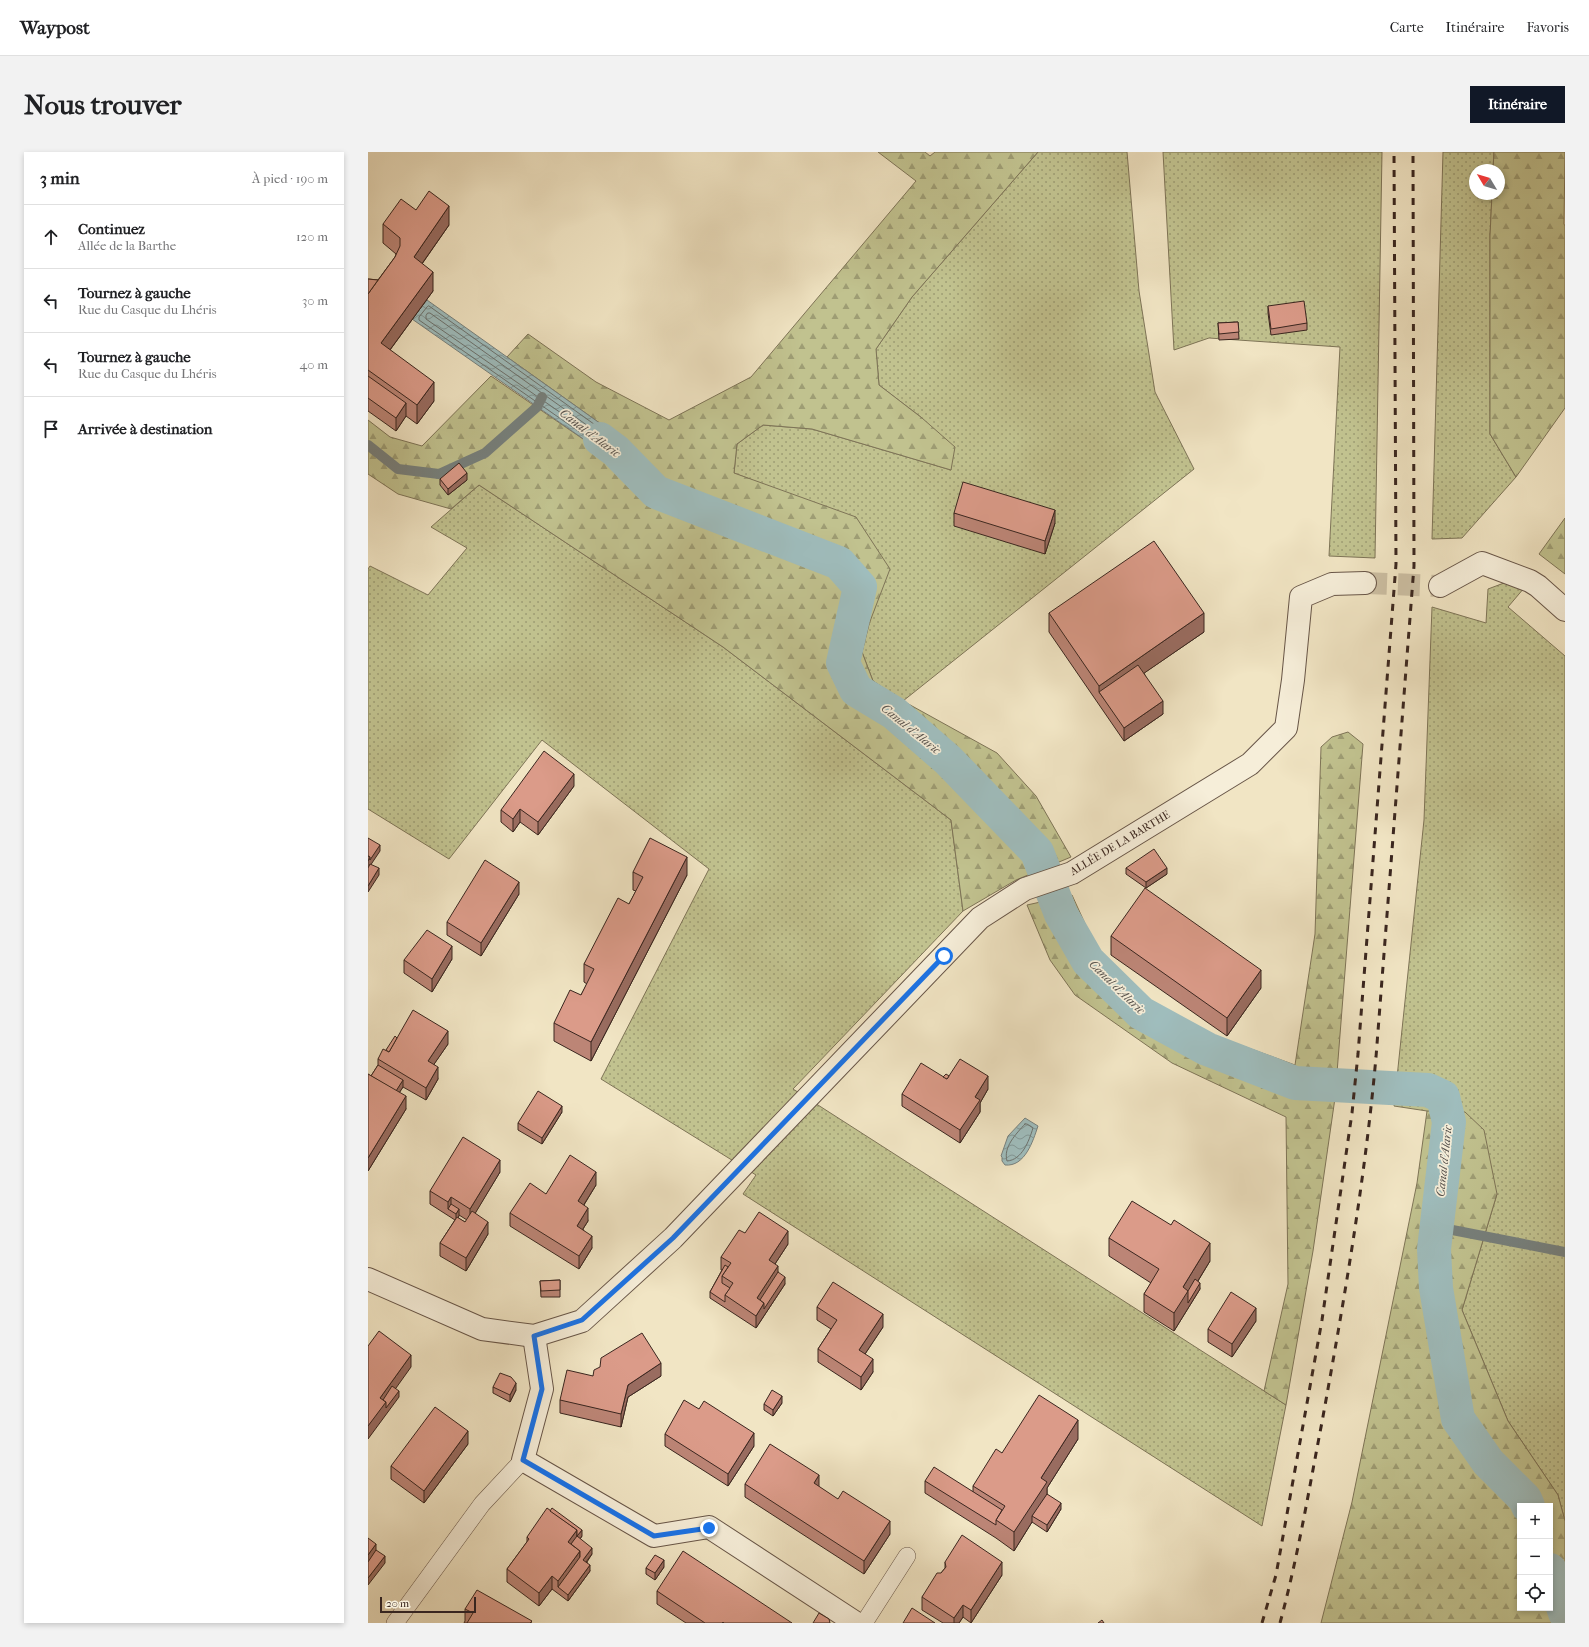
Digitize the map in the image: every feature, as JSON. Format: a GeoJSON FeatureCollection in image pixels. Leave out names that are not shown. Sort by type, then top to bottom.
{"type":"FeatureCollection","features":[{"type":"Feature","properties":{"kind":"street"},"geometry":{"type":"LineString","coordinates":[[1440,586],[1482,563],[1530,581],[1538,586],[1565,610]]}},
{"type":"Feature","properties":{"kind":"street","name":"ALLÉE DE LA BARTHE"},"geometry":{"type":"LineString","coordinates":[[368,1279],[482,1329],[534,1336],[582,1320],[678,1232],[980,918],[1025,889],[1072,873],[1250,764],[1286,728],[1293,680],[1301,597],[1332,584],[1365,583]]}},
{"type":"Feature","properties":{"kind":"street"},"geometry":{"type":"LineString","coordinates":[[534,1336],[542,1389],[523,1460],[654,1536],[709,1528],[856,1623]]}},
{"type":"Feature","properties":{"kind":"lane"},"geometry":{"type":"LineString","coordinates":[[395,1623],[482,1504],[523,1460]]}},
{"type":"Feature","properties":{"kind":"lane"},"geometry":{"type":"LineString","coordinates":[[864,1623],[907,1556]]}},
{"type":"Feature","properties":{"kind":"green space"},"geometry":{"type":"Polygon","coordinates":[[[878,152],[925,152],[930,156],[935,152],[1038,152],[912,297],[876,349],[879,385],[922,418],[955,447],[951,470],[812,429],[763,425],[737,444],[734,473],[856,517],[890,569],[869,624],[862,652],[873,681],[903,701],[997,753],[1036,796],[1071,857],[1016,880],[963,911],[951,820],[723,647],[479,485],[451,509],[398,494],[368,474],[368,420],[390,437],[422,446],[491,376],[602,452],[626,476],[615,434],[507,357],[528,334],[596,382],[669,420],[751,377],[916,181],[878,152]]]}},
{"type":"Feature","properties":{"kind":"green space"},"geometry":{"type":"Polygon","coordinates":[[[1038,152],[1127,152],[1139,291],[1155,392],[1194,469],[903,701],[873,681],[862,652],[869,624],[773,488],[734,473],[737,444],[763,425],[812,429],[951,470],[922,418],[879,385],[876,349],[912,297],[1038,152]]]}},
{"type":"Feature","properties":{"kind":"green space"},"geometry":{"type":"Polygon","coordinates":[[[1163,152],[1382,152],[1375,558],[1329,556],[1340,347],[1209,338],[1174,350],[1163,152]]]}},
{"type":"Feature","properties":{"kind":"green space"},"geometry":{"type":"Polygon","coordinates":[[[1443,152],[1494,152],[1493,164],[1469,164],[1469,200],[1492,200],[1490,236],[1490,434],[1516,477],[1462,538],[1432,539],[1443,152]]]}},
{"type":"Feature","properties":{"kind":"green space"},"geometry":{"type":"Polygon","coordinates":[[[1494,152],[1565,152],[1565,408],[1516,477],[1490,434],[1490,236],[1492,200],[1505,200],[1505,164],[1493,164],[1494,152]]]}},
{"type":"Feature","properties":{"kind":"green space"},"geometry":{"type":"Polygon","coordinates":[[[479,485],[723,647],[951,820],[963,911],[793,1089],[1286,1405],[1262,1526],[743,1194],[756,1175],[601,1079],[709,869],[542,740],[449,859],[368,809],[368,569],[370,566],[428,595],[467,548],[431,527],[479,485]]]}},
{"type":"Feature","properties":{"kind":"green space"},"geometry":{"type":"Polygon","coordinates":[[[1565,518],[1565,574],[1539,554],[1565,518]]]}},
{"type":"Feature","properties":{"kind":"green space"},"geometry":{"type":"Polygon","coordinates":[[[1512,580],[1530,581],[1508,607],[1565,656],[1565,1521],[1558,1495],[1508,1421],[1462,1310],[1497,1194],[1427,1111],[1394,1106],[1424,820],[1432,607],[1486,623],[1488,589],[1512,580]]]}},
{"type":"Feature","properties":{"kind":"green space"},"geometry":{"type":"Polygon","coordinates":[[[1348,732],[1363,744],[1335,1098],[1313,1251],[1286,1405],[1264,1391],[1288,1284],[1286,1117],[1172,1063],[1075,995],[1050,960],[1027,905],[1072,895],[1098,952],[1128,989],[1199,1030],[1295,1065],[1315,934],[1321,747],[1332,737],[1348,732]]]}},
{"type":"Feature","properties":{"kind":"green space"},"geometry":{"type":"Polygon","coordinates":[[[1427,1111],[1465,1112],[1484,1130],[1497,1194],[1462,1310],[1508,1421],[1558,1495],[1565,1521],[1565,1623],[1321,1623],[1352,1502],[1417,1183],[1427,1111]]]}},
{"type":"Feature","properties":{"kind":"water"},"geometry":{"type":"Polygon","coordinates":[[[427,300],[615,434],[641,458],[634,469],[626,476],[602,452],[412,319],[427,300]]]}},
{"type":"Feature","properties":{"kind":"water"},"geometry":{"type":"Polygon","coordinates":[[[1025,1118],[1038,1126],[1034,1139],[1027,1152],[1018,1162],[1012,1165],[1005,1165],[1001,1156],[1008,1136],[1025,1118]]]}},
{"type":"Feature","properties":{"kind":"building"},"geometry":{"type":"Polygon","coordinates":[[[429,191],[449,206],[414,257],[433,272],[381,343],[434,382],[417,405],[368,370],[368,294],[395,257],[400,246],[400,238],[383,224],[401,199],[416,210],[429,191]]]}},
{"type":"Feature","properties":{"kind":"building"},"geometry":{"type":"Polygon","coordinates":[[[368,279],[378,280],[368,294],[368,279]]]}},
{"type":"Feature","properties":{"kind":"building"},"geometry":{"type":"Polygon","coordinates":[[[1304,301],[1307,323],[1271,329],[1268,306],[1304,301]]]}},
{"type":"Feature","properties":{"kind":"building"},"geometry":{"type":"Polygon","coordinates":[[[1238,322],[1239,332],[1219,334],[1218,323],[1238,322]]]}},
{"type":"Feature","properties":{"kind":"building"},"geometry":{"type":"Polygon","coordinates":[[[368,376],[406,403],[396,418],[368,398],[368,376]]]}},
{"type":"Feature","properties":{"kind":"building"},"geometry":{"type":"Polygon","coordinates":[[[459,463],[467,473],[448,489],[440,479],[459,463]]]}},
{"type":"Feature","properties":{"kind":"building"},"geometry":{"type":"Polygon","coordinates":[[[963,482],[1055,510],[1045,541],[954,513],[963,482]]]}},
{"type":"Feature","properties":{"kind":"building"},"geometry":{"type":"Polygon","coordinates":[[[1154,541],[1204,613],[1099,686],[1049,613],[1154,541]]]}},
{"type":"Feature","properties":{"kind":"building"},"geometry":{"type":"Polygon","coordinates":[[[1138,665],[1163,701],[1124,728],[1099,692],[1138,665]]]}},
{"type":"Feature","properties":{"kind":"building"},"geometry":{"type":"Polygon","coordinates":[[[544,751],[574,774],[538,822],[520,809],[513,819],[501,810],[544,751]]]}},
{"type":"Feature","properties":{"kind":"building"},"geometry":{"type":"Polygon","coordinates":[[[368,838],[380,845],[370,860],[370,857],[368,856],[368,838]]]}},
{"type":"Feature","properties":{"kind":"building"},"geometry":{"type":"Polygon","coordinates":[[[650,838],[687,857],[591,1042],[554,1023],[570,990],[581,995],[594,969],[584,964],[618,898],[629,904],[643,877],[633,872],[650,838]]]}},
{"type":"Feature","properties":{"kind":"building"},"geometry":{"type":"Polygon","coordinates":[[[1154,849],[1167,868],[1146,882],[1126,868],[1154,849]]]}},
{"type":"Feature","properties":{"kind":"building"},"geometry":{"type":"Polygon","coordinates":[[[485,860],[519,882],[481,943],[447,922],[485,860]]]}},
{"type":"Feature","properties":{"kind":"building"},"geometry":{"type":"Polygon","coordinates":[[[370,864],[379,868],[368,886],[368,868],[370,864]]]}},
{"type":"Feature","properties":{"kind":"building"},"geometry":{"type":"Polygon","coordinates":[[[1145,888],[1261,970],[1227,1018],[1111,936],[1145,888]]]}},
{"type":"Feature","properties":{"kind":"building"},"geometry":{"type":"Polygon","coordinates":[[[427,930],[452,946],[432,979],[404,960],[427,930]]]}},
{"type":"Feature","properties":{"kind":"building"},"geometry":{"type":"Polygon","coordinates":[[[413,1010],[448,1031],[428,1061],[438,1067],[426,1088],[378,1059],[383,1049],[389,1052],[413,1010]]]}},
{"type":"Feature","properties":{"kind":"building"},"geometry":{"type":"Polygon","coordinates":[[[395,1036],[397,1038],[389,1052],[386,1050],[395,1036]]]}},
{"type":"Feature","properties":{"kind":"building"},"geometry":{"type":"Polygon","coordinates":[[[960,1059],[988,1076],[975,1097],[980,1100],[960,1130],[902,1094],[921,1063],[947,1079],[960,1059]]]}},
{"type":"Feature","properties":{"kind":"building"},"geometry":{"type":"Polygon","coordinates":[[[378,1065],[403,1080],[396,1091],[371,1076],[378,1065]]]}},
{"type":"Feature","properties":{"kind":"building"},"geometry":{"type":"Polygon","coordinates":[[[368,1074],[406,1096],[368,1158],[368,1074]]]}},
{"type":"Feature","properties":{"kind":"building"},"geometry":{"type":"Polygon","coordinates":[[[946,1074],[949,1076],[947,1079],[943,1077],[946,1074]]]}},
{"type":"Feature","properties":{"kind":"building"},"geometry":{"type":"Polygon","coordinates":[[[538,1091],[562,1106],[542,1138],[518,1123],[538,1091]]]}},
{"type":"Feature","properties":{"kind":"building"},"geometry":{"type":"Polygon","coordinates":[[[463,1137],[500,1160],[470,1209],[451,1197],[448,1202],[430,1191],[463,1137]]]}},
{"type":"Feature","properties":{"kind":"building"},"geometry":{"type":"Polygon","coordinates":[[[570,1155],[596,1172],[578,1201],[588,1208],[577,1226],[592,1236],[579,1256],[510,1213],[530,1183],[546,1194],[570,1155]]]}},
{"type":"Feature","properties":{"kind":"building"},"geometry":{"type":"Polygon","coordinates":[[[1132,1201],[1171,1225],[1174,1220],[1210,1243],[1183,1287],[1188,1291],[1174,1313],[1144,1294],[1159,1269],[1109,1238],[1132,1201]]]}},
{"type":"Feature","properties":{"kind":"building"},"geometry":{"type":"Polygon","coordinates":[[[451,1204],[459,1209],[456,1214],[448,1209],[451,1204]]]}},
{"type":"Feature","properties":{"kind":"building"},"geometry":{"type":"Polygon","coordinates":[[[472,1211],[488,1222],[466,1258],[440,1243],[457,1217],[465,1222],[472,1211]]]}},
{"type":"Feature","properties":{"kind":"building"},"geometry":{"type":"Polygon","coordinates":[[[759,1212],[788,1231],[769,1260],[778,1266],[757,1298],[764,1303],[756,1316],[725,1295],[733,1283],[722,1276],[731,1263],[721,1257],[739,1230],[745,1233],[759,1212]]]}},
{"type":"Feature","properties":{"kind":"building"},"geometry":{"type":"Polygon","coordinates":[[[725,1265],[728,1267],[722,1276],[722,1283],[730,1288],[725,1295],[725,1302],[710,1292],[725,1265]]]}},
{"type":"Feature","properties":{"kind":"building"},"geometry":{"type":"Polygon","coordinates":[[[778,1272],[785,1277],[764,1309],[764,1303],[760,1300],[778,1272]]]}},
{"type":"Feature","properties":{"kind":"building"},"geometry":{"type":"Polygon","coordinates":[[[1195,1279],[1200,1283],[1188,1303],[1188,1291],[1195,1279]]]}},
{"type":"Feature","properties":{"kind":"building"},"geometry":{"type":"Polygon","coordinates":[[[560,1280],[560,1290],[541,1291],[540,1281],[560,1280]]]}},
{"type":"Feature","properties":{"kind":"building"},"geometry":{"type":"Polygon","coordinates":[[[833,1282],[883,1314],[859,1350],[873,1359],[861,1377],[818,1349],[837,1320],[817,1307],[833,1282]]]}},
{"type":"Feature","properties":{"kind":"building"},"geometry":{"type":"Polygon","coordinates":[[[1231,1292],[1256,1308],[1232,1344],[1208,1329],[1231,1292]]]}},
{"type":"Feature","properties":{"kind":"building"},"geometry":{"type":"Polygon","coordinates":[[[379,1331],[411,1355],[380,1398],[386,1402],[368,1426],[368,1346],[379,1331]]]}},
{"type":"Feature","properties":{"kind":"building"},"geometry":{"type":"Polygon","coordinates":[[[642,1333],[661,1363],[628,1385],[621,1414],[560,1400],[567,1370],[593,1376],[594,1370],[600,1367],[601,1358],[642,1333]]]}},
{"type":"Feature","properties":{"kind":"building"},"geometry":{"type":"Polygon","coordinates":[[[500,1373],[511,1377],[516,1383],[510,1395],[493,1387],[500,1373]]]}},
{"type":"Feature","properties":{"kind":"building"},"geometry":{"type":"Polygon","coordinates":[[[392,1386],[399,1391],[386,1408],[386,1402],[383,1400],[392,1386]]]}},
{"type":"Feature","properties":{"kind":"building"},"geometry":{"type":"Polygon","coordinates":[[[772,1390],[782,1396],[773,1410],[764,1404],[772,1390]]]}},
{"type":"Feature","properties":{"kind":"building"},"geometry":{"type":"Polygon","coordinates":[[[1039,1395],[1078,1420],[1041,1478],[1047,1482],[1014,1532],[996,1520],[1005,1506],[973,1486],[996,1449],[1002,1453],[1039,1395]]]}},
{"type":"Feature","properties":{"kind":"building"},"geometry":{"type":"Polygon","coordinates":[[[684,1400],[699,1409],[704,1401],[754,1433],[728,1474],[665,1434],[684,1400]]]}},
{"type":"Feature","properties":{"kind":"building"},"geometry":{"type":"Polygon","coordinates":[[[435,1407],[468,1431],[424,1491],[391,1466],[435,1407]]]}},
{"type":"Feature","properties":{"kind":"building"},"geometry":{"type":"Polygon","coordinates":[[[770,1444],[819,1475],[814,1483],[838,1499],[843,1491],[890,1521],[864,1561],[745,1484],[770,1444]]]}},
{"type":"Feature","properties":{"kind":"building"},"geometry":{"type":"Polygon","coordinates":[[[934,1467],[1002,1510],[996,1520],[996,1525],[925,1481],[934,1467]]]}},
{"type":"Feature","properties":{"kind":"building"},"geometry":{"type":"Polygon","coordinates":[[[1047,1494],[1061,1503],[1047,1525],[1032,1516],[1047,1494]]]}},
{"type":"Feature","properties":{"kind":"building"},"geometry":{"type":"Polygon","coordinates":[[[547,1508],[577,1530],[568,1542],[580,1551],[558,1581],[552,1576],[539,1593],[507,1569],[529,1539],[527,1537],[547,1508]]]}},
{"type":"Feature","properties":{"kind":"building"},"geometry":{"type":"Polygon","coordinates":[[[552,1508],[582,1530],[577,1536],[577,1530],[550,1511],[552,1508]]]}},
{"type":"Feature","properties":{"kind":"building"},"geometry":{"type":"Polygon","coordinates":[[[962,1535],[1002,1562],[971,1610],[963,1605],[954,1618],[922,1597],[937,1573],[941,1573],[946,1567],[945,1562],[962,1535]]]}},
{"type":"Feature","properties":{"kind":"building"},"geometry":{"type":"Polygon","coordinates":[[[577,1536],[592,1548],[583,1560],[590,1565],[568,1595],[558,1587],[580,1557],[580,1551],[571,1544],[577,1536]]]}},
{"type":"Feature","properties":{"kind":"building"},"geometry":{"type":"Polygon","coordinates":[[[368,1538],[376,1544],[368,1555],[368,1538]]]}},
{"type":"Feature","properties":{"kind":"building"},"geometry":{"type":"Polygon","coordinates":[[[376,1550],[385,1556],[368,1578],[368,1562],[376,1550]]]}},
{"type":"Feature","properties":{"kind":"building"},"geometry":{"type":"Polygon","coordinates":[[[683,1551],[792,1623],[705,1623],[657,1591],[683,1551]]]}},
{"type":"Feature","properties":{"kind":"building"},"geometry":{"type":"Polygon","coordinates":[[[655,1555],[664,1560],[655,1573],[646,1568],[655,1555]]]}},
{"type":"Feature","properties":{"kind":"building"},"geometry":{"type":"Polygon","coordinates":[[[477,1590],[532,1621],[530,1623],[467,1623],[473,1613],[465,1609],[477,1590]]]}},
{"type":"Feature","properties":{"kind":"building"},"geometry":{"type":"Polygon","coordinates":[[[912,1608],[935,1623],[903,1623],[912,1608]]]}},
{"type":"Feature","properties":{"kind":"building"},"geometry":{"type":"Polygon","coordinates":[[[819,1613],[829,1619],[830,1623],[813,1623],[819,1613]]]}},
{"type":"Feature","properties":{"kind":"waterway","name":"Canal d'Alaric"},"geometry":{"type":"LineString","coordinates":[[368,445],[398,469],[439,474],[485,453],[537,407],[542,397]]}},
{"type":"Feature","properties":{"kind":"waterway","name":"Canal d'Alaric"},"geometry":{"type":"LineString","coordinates":[[600,439],[616,451],[656,492],[839,563],[860,587],[843,663],[856,690],[894,713],[948,760],[1037,852],[1061,914],[1088,961],[1141,1013],[1207,1049],[1295,1083],[1428,1090],[1443,1097],[1449,1122],[1434,1249],[1436,1288],[1458,1419],[1488,1462],[1525,1499],[1527,1503]]}},
{"type":"Feature","properties":{"kind":"waterway"},"geometry":{"type":"LineString","coordinates":[[1437,1227],[1565,1252]]}},
{"type":"Feature","properties":{"kind":"waterway","name":"Canal d'Alaric"},"geometry":{"type":"LineString","coordinates":[[1552,1575],[1565,1613]]}},
{"type":"Feature","properties":{"kind":"tunnel"},"geometry":{"type":"LineString","coordinates":[[1365,583],[1440,586]]}},
{"type":"Feature","properties":{"kind":"railway"},"geometry":{"type":"LineString","coordinates":[[1262,1623],[1276,1575],[1322,1320],[1352,1113],[1358,1054],[1396,564],[1394,152]]}},
{"type":"Feature","properties":{"kind":"railway"},"geometry":{"type":"LineString","coordinates":[[1280,1623],[1303,1523],[1338,1331],[1360,1195],[1376,1057],[1414,566],[1413,152]]}},
{"type":"Feature","properties":{"kind":"route"},"geometry":{"type":"LineString","coordinates":[[709,1528],[654,1536],[523,1460],[542,1389],[534,1336],[582,1320],[673,1238],[944,956]]}}]}
